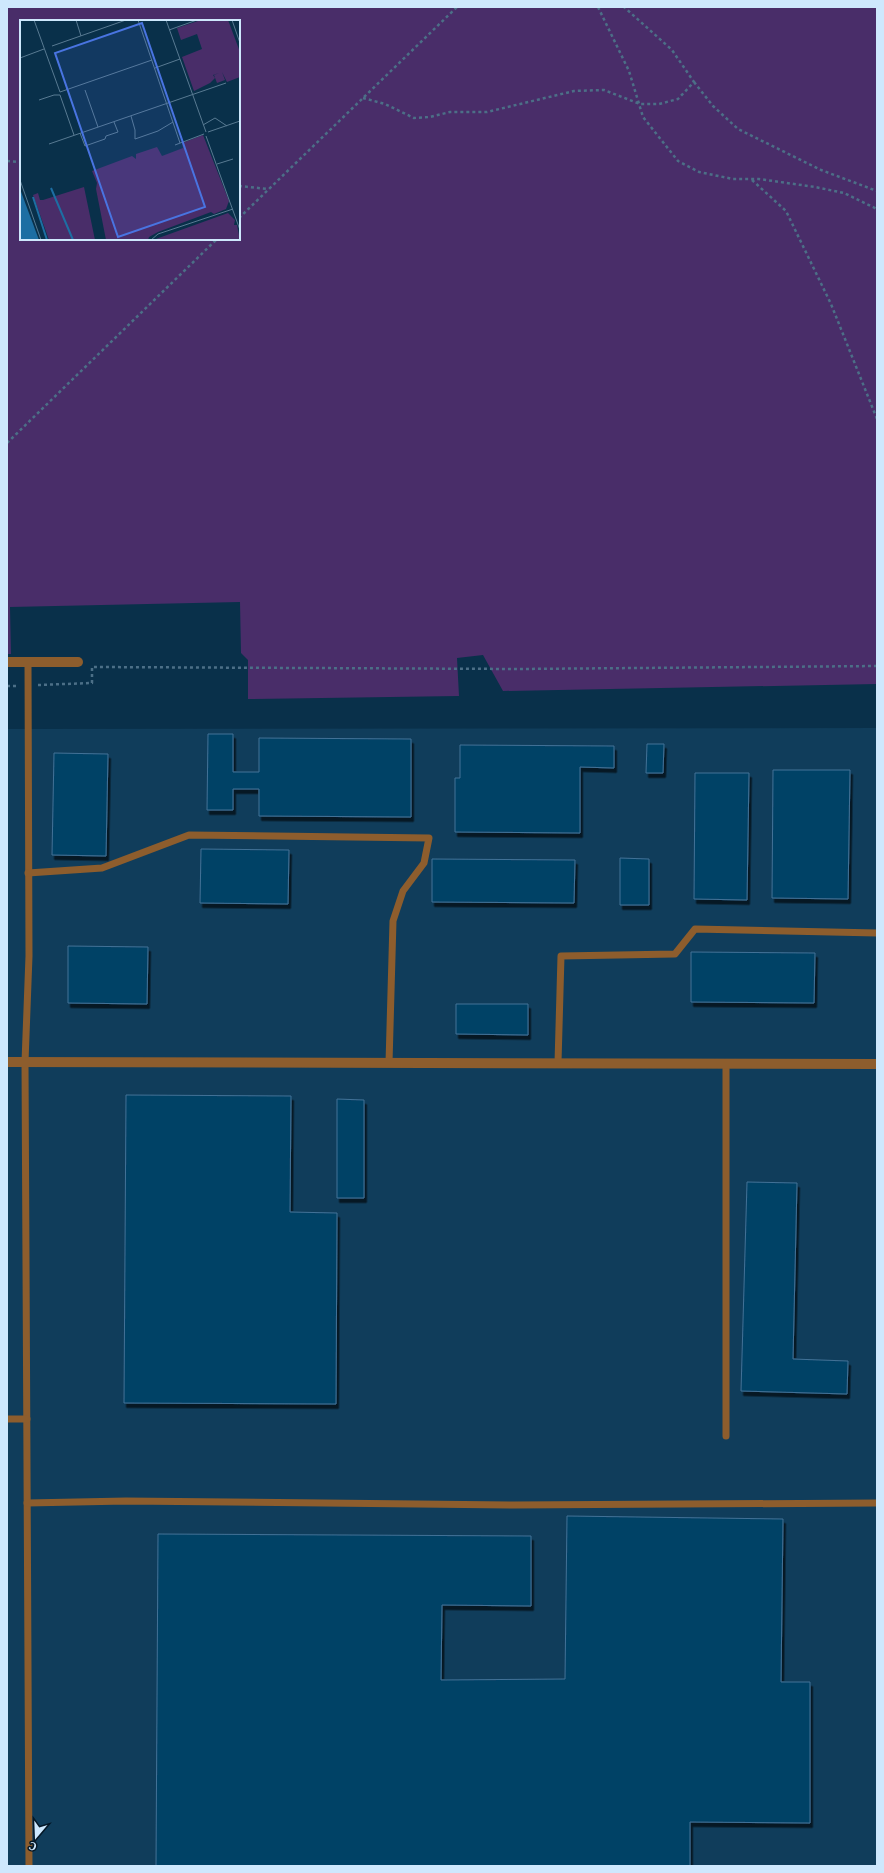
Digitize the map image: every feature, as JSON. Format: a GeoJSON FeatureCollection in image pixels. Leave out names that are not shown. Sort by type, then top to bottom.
{"type":"FeatureCollection","features":[{"type":"Feature","properties":{"kind":"street"},"geometry":{"type":"LineString","coordinates":[[7,662],[78,662]]}},
{"type":"Feature","properties":{"kind":"street"},"geometry":{"type":"LineString","coordinates":[[7,1062],[877,1064]]}},
{"type":"Feature","properties":{"kind":"lane"},"geometry":{"type":"LineString","coordinates":[[28,662],[29,956],[25,1062],[29,1866]]}},
{"type":"Feature","properties":{"kind":"lane"},"geometry":{"type":"LineString","coordinates":[[28,873],[102,868],[189,835],[430,838],[424,863],[403,891],[393,921],[389,1063]]}},
{"type":"Feature","properties":{"kind":"lane"},"geometry":{"type":"LineString","coordinates":[[558,1063],[561,956],[675,954],[695,929],[877,933]]}},
{"type":"Feature","properties":{"kind":"lane"},"geometry":{"type":"LineString","coordinates":[[726,1064],[726,1436]]}},
{"type":"Feature","properties":{"kind":"lane"},"geometry":{"type":"LineString","coordinates":[[7,1419],[27,1419]]}},
{"type":"Feature","properties":{"kind":"lane"},"geometry":{"type":"LineString","coordinates":[[27,1503],[126,1501],[513,1505],[877,1503]]}},
{"type":"Feature","properties":{"kind":"path"},"geometry":{"type":"LineString","coordinates":[[240,217],[457,7]]}},
{"type":"Feature","properties":{"kind":"path"},"geometry":{"type":"LineString","coordinates":[[598,7],[629,71],[643,117],[678,161],[699,172],[733,180],[752,179],[816,187],[844,193],[877,209]]}},
{"type":"Feature","properties":{"kind":"path"},"geometry":{"type":"LineString","coordinates":[[624,7],[672,50],[713,106],[738,129],[821,170],[877,191]]}},
{"type":"Feature","properties":{"kind":"path"},"geometry":{"type":"LineString","coordinates":[[363,98],[385,104],[414,118],[430,117],[450,112],[488,112],[574,91],[604,90],[640,104],[659,104],[678,99],[694,82]]}},
{"type":"Feature","properties":{"kind":"path"},"geometry":{"type":"LineString","coordinates":[[7,161],[20,162]]}},
{"type":"Feature","properties":{"kind":"path"},"geometry":{"type":"LineString","coordinates":[[752,179],[786,211],[831,304],[877,420]]}},
{"type":"Feature","properties":{"kind":"path"},"geometry":{"type":"LineString","coordinates":[[240,186],[269,189]]}},
{"type":"Feature","properties":{"kind":"path"},"geometry":{"type":"LineString","coordinates":[[7,442],[216,240]]}},
{"type":"Feature","properties":{"kind":"path"},"geometry":{"type":"LineString","coordinates":[[7,686],[92,683],[92,667],[517,669],[877,666]]}},
{"type":"Feature","properties":{"kind":"shaded area"},"geometry":{"type":"Polygon","coordinates":[[[7,7],[877,7],[877,684],[503,691],[483,655],[457,658],[459,696],[248,699],[248,660],[241,653],[240,602],[10,607],[11,654],[7,654],[7,7]]]}},
{"type":"Feature","properties":{"kind":"shaded area"},"geometry":{"type":"Polygon","coordinates":[[[877,728],[877,1866],[7,1866],[7,729],[877,728]]]}},
{"type":"Feature","properties":{"kind":"building"},"geometry":{"type":"Polygon","coordinates":[[[208,734],[233,734],[233,772],[259,772],[259,738],[411,739],[411,817],[259,816],[259,789],[233,789],[233,810],[207,810],[208,734]]]}},
{"type":"Feature","properties":{"kind":"building"},"geometry":{"type":"Polygon","coordinates":[[[647,744],[664,744],[663,773],[646,773],[647,744]]]}},
{"type":"Feature","properties":{"kind":"building"},"geometry":{"type":"Polygon","coordinates":[[[460,745],[614,746],[614,768],[580,767],[580,833],[455,832],[455,778],[460,778],[460,745]]]}},
{"type":"Feature","properties":{"kind":"building"},"geometry":{"type":"Polygon","coordinates":[[[54,753],[108,754],[106,856],[52,855],[54,753]]]}},
{"type":"Feature","properties":{"kind":"building"},"geometry":{"type":"Polygon","coordinates":[[[773,770],[850,770],[848,899],[772,898],[773,770]]]}},
{"type":"Feature","properties":{"kind":"building"},"geometry":{"type":"Polygon","coordinates":[[[695,773],[749,773],[747,900],[694,899],[695,773]]]}},
{"type":"Feature","properties":{"kind":"building"},"geometry":{"type":"Polygon","coordinates":[[[201,849],[289,850],[288,904],[200,903],[201,849]]]}},
{"type":"Feature","properties":{"kind":"building"},"geometry":{"type":"Polygon","coordinates":[[[620,858],[649,859],[649,905],[620,905],[620,858]]]}},
{"type":"Feature","properties":{"kind":"building"},"geometry":{"type":"Polygon","coordinates":[[[432,859],[575,860],[574,903],[432,902],[432,859]]]}},
{"type":"Feature","properties":{"kind":"building"},"geometry":{"type":"Polygon","coordinates":[[[68,946],[148,947],[147,1004],[68,1003],[68,946]]]}},
{"type":"Feature","properties":{"kind":"building"},"geometry":{"type":"Polygon","coordinates":[[[691,952],[815,953],[814,1003],[691,1002],[691,952]]]}},
{"type":"Feature","properties":{"kind":"building"},"geometry":{"type":"Polygon","coordinates":[[[456,1004],[528,1004],[528,1035],[456,1034],[456,1004]]]}},
{"type":"Feature","properties":{"kind":"building"},"geometry":{"type":"Polygon","coordinates":[[[126,1095],[291,1096],[290,1212],[337,1213],[336,1404],[124,1403],[126,1095]]]}},
{"type":"Feature","properties":{"kind":"building"},"geometry":{"type":"Polygon","coordinates":[[[337,1099],[364,1100],[364,1198],[337,1198],[337,1099]]]}},
{"type":"Feature","properties":{"kind":"building"},"geometry":{"type":"Polygon","coordinates":[[[747,1182],[797,1183],[793,1359],[848,1361],[847,1394],[741,1391],[747,1182]]]}},
{"type":"Feature","properties":{"kind":"building"},"geometry":{"type":"Polygon","coordinates":[[[567,1516],[783,1519],[781,1682],[810,1682],[810,1823],[690,1822],[690,1866],[156,1866],[158,1534],[531,1536],[531,1606],[442,1605],[441,1680],[565,1679],[567,1516]]]}}]}
